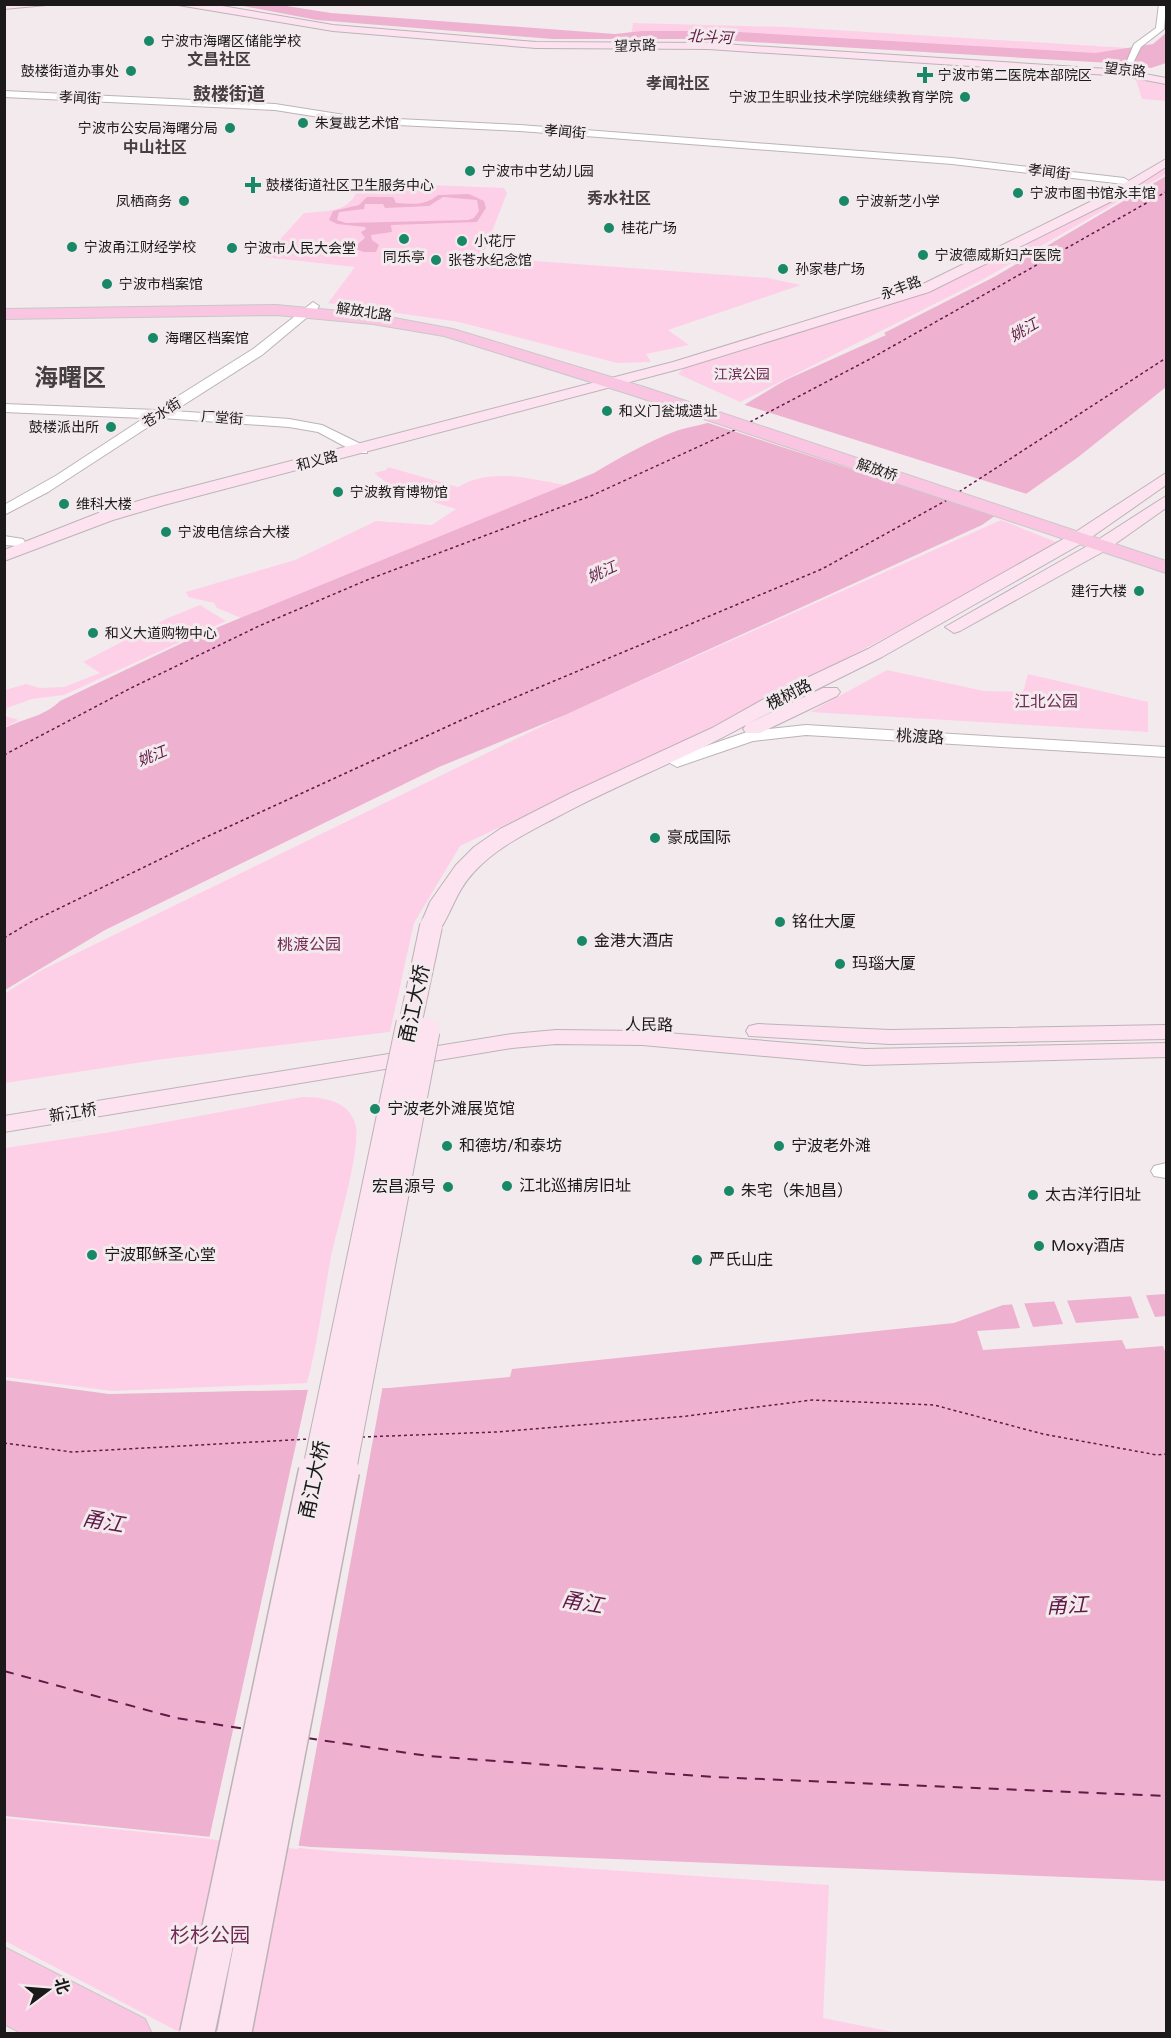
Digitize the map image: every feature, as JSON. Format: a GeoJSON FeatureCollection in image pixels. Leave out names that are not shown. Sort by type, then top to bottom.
{"type":"FeatureCollection","features":[{"type":"Feature","properties":{"kind":"main road"},"geometry":{"type":"LineString","coordinates":[[4,6],[53,4]]}},
{"type":"Feature","properties":{"kind":"main road","name":"望京路"},"geometry":{"type":"LineString","coordinates":[[176,4],[222,9],[333,28],[536,45],[708,46],[1124,71],[1167,81]]}},
{"type":"Feature","properties":{"kind":"main road","name":"望京路"},"geometry":{"type":"LineString","coordinates":[[223,4],[320,24],[524,40],[619,44],[702,42],[1124,71],[1167,76]]}},
{"type":"Feature","properties":{"kind":"main road","name":"永丰路"},"geometry":{"type":"LineString","coordinates":[[614,377],[902,290],[1121,183],[1167,155]]}},
{"type":"Feature","properties":{"kind":"main road","name":"永丰路"},"geometry":{"type":"LineString","coordinates":[[614,377],[735,349],[924,289],[1112,196],[1167,162]]}},
{"type":"Feature","properties":{"kind":"main road","name":"解放北路"},"geometry":{"type":"LineString","coordinates":[[4,308],[220,303],[311,309],[447,332],[711,401]]}},
{"type":"Feature","properties":{"kind":"main road","name":"解放北路"},"geometry":{"type":"LineString","coordinates":[[4,314],[311,309]]}},
{"type":"Feature","properties":{"kind":"main road","name":"解放北路"},"geometry":{"type":"LineString","coordinates":[[614,377],[694,410]]}},
{"type":"Feature","properties":{"kind":"main road","name":"和义路"},"geometry":{"type":"LineString","coordinates":[[4,556],[137,507],[614,377]]}},
{"type":"Feature","properties":{"kind":"main road","name":"解放桥"},"geometry":{"type":"LineString","coordinates":[[711,401],[1087,533]]}},
{"type":"Feature","properties":{"kind":"main road","name":"解放桥"},"geometry":{"type":"LineString","coordinates":[[694,410],[1087,533]]}},
{"type":"Feature","properties":{"kind":"main road","name":"和义路"},"geometry":{"type":"LineString","coordinates":[[9,543],[140,499],[356,447]]}},
{"type":"Feature","properties":{"kind":"main road","name":"槐树路"},"geometry":{"type":"LineString","coordinates":[[438,926],[476,879],[500,854],[525,836],[587,803],[774,720],[890,662],[1167,478]]}},
{"type":"Feature","properties":{"kind":"main road","name":"槐树路"},"geometry":{"type":"LineString","coordinates":[[438,926],[441,902],[464,870],[482,852],[508,834],[578,797],[719,732],[780,698],[875,653],[1087,533],[1167,501]]}},
{"type":"Feature","properties":{"kind":"main road"},"geometry":{"type":"LineString","coordinates":[[1087,533],[1167,551]]}},
{"type":"Feature","properties":{"kind":"main road"},"geometry":{"type":"LineString","coordinates":[[1087,533],[1167,567]]}},
{"type":"Feature","properties":{"kind":"main road","name":"甬江大桥"},"geometry":{"type":"LineString","coordinates":[[197,2034],[438,926]]}},
{"type":"Feature","properties":{"kind":"main road","name":"甬江大桥"},"geometry":{"type":"LineString","coordinates":[[234,2034],[438,926]]}},
{"type":"Feature","properties":{"kind":"main road","name":"人民路"},"geometry":{"type":"LineString","coordinates":[[139,1095],[506,1030],[556,1026],[673,1024],[890,1037],[1167,1032]]}},
{"type":"Feature","properties":{"kind":"main road","name":"人民路"},"geometry":{"type":"LineString","coordinates":[[139,1095],[556,1036],[670,1040],[865,1057],[1167,1050]]}},
{"type":"Feature","properties":{"kind":"main road","name":"新江桥"},"geometry":{"type":"LineString","coordinates":[[4,1107],[139,1095]]}},
{"type":"Feature","properties":{"kind":"main road","name":"新江桥"},"geometry":{"type":"LineString","coordinates":[[4,1124],[139,1095]]}},
{"type":"Feature","properties":{"kind":"main road"},"geometry":{"type":"LineString","coordinates":[[4,1967],[130,2034]]}},
{"type":"Feature","properties":{"kind":"main road"},"geometry":{"type":"LineString","coordinates":[[4,2001],[68,2034]]}},
{"type":"Feature","properties":{"kind":"street"},"geometry":{"type":"LineString","coordinates":[[1124,71],[1137,46],[1160,29],[1163,4]]}},
{"type":"Feature","properties":{"kind":"street","name":"孝闻街"},"geometry":{"type":"LineString","coordinates":[[4,96],[261,110],[345,123],[517,130],[693,147],[951,165],[1121,183]]}},
{"type":"Feature","properties":{"kind":"street","name":"苍水街"},"geometry":{"type":"LineString","coordinates":[[4,511],[38,493],[258,352],[311,309]]}},
{"type":"Feature","properties":{"kind":"street","name":"厂堂街"},"geometry":{"type":"LineString","coordinates":[[4,408],[159,414],[289,423],[322,429],[356,447]]}},
{"type":"Feature","properties":{"kind":"street","name":"桃渡路"},"geometry":{"type":"LineString","coordinates":[[719,732],[774,720],[1167,740]]}},
{"type":"Feature","properties":{"kind":"street","name":"桃渡路"},"geometry":{"type":"LineString","coordinates":[[677,762],[750,736],[806,730],[1167,752]]}},
{"type":"Feature","properties":{"kind":"green space"},"geometry":{"type":"Polygon","coordinates":[[[633,23],[787,27],[1129,48],[1094,54],[631,35],[633,23]]]}},
{"type":"Feature","properties":{"kind":"green space"},"geometry":{"type":"Polygon","coordinates":[[[1135,77],[1166,84],[1166,101],[1142,99],[1135,77]]]}},
{"type":"Feature","properties":{"kind":"green space","name":"江滨公园"},"geometry":{"type":"Polygon","coordinates":[[[1166,164],[1166,174],[982,280],[740,402],[678,374],[684,368],[916,292],[1166,164]]]}},
{"type":"Feature","properties":{"kind":"green space"},"geometry":{"type":"Polygon","coordinates":[[[359,182],[504,188],[507,193],[482,257],[768,278],[801,285],[668,330],[689,345],[646,354],[651,362],[617,363],[459,322],[328,303],[355,267],[264,257],[304,213],[332,210],[347,204],[357,192],[359,182]]]}},
{"type":"Feature","properties":{"kind":"green space"},"geometry":{"type":"Polygon","coordinates":[[[388,467],[458,487],[484,477],[497,476],[565,485],[241,618],[217,608],[214,603],[188,597],[186,592],[295,560],[376,521],[432,525],[456,509],[436,503],[411,487],[400,488],[391,485],[374,473],[386,470],[388,467]]]}},
{"type":"Feature","properties":{"kind":"green space","name":"桃渡公园"},"geometry":{"type":"Polygon","coordinates":[[[1001,520],[1061,544],[753,708],[460,846],[414,923],[390,1032],[156,1060],[5,1083],[4,994],[42,970],[565,715],[1001,520]]]}},
{"type":"Feature","properties":{"kind":"green space"},"geometry":{"type":"Polygon","coordinates":[[[200,605],[226,621],[64,695],[32,699],[7,708],[5,716],[5,690],[26,684],[40,688],[64,687],[100,673],[83,662],[168,618],[200,605]]]}},
{"type":"Feature","properties":{"kind":"green space","name":"江北公园"},"geometry":{"type":"Polygon","coordinates":[[[887,670],[984,691],[1023,692],[1028,674],[1148,702],[1148,732],[810,712],[887,670]]]}},
{"type":"Feature","properties":{"kind":"green space"},"geometry":{"type":"Polygon","coordinates":[[[5,716],[19,720],[5,727],[5,716]]]}},
{"type":"Feature","properties":{"kind":"green space"},"geometry":{"type":"Polygon","coordinates":[[[302,1097],[326,1099],[347,1109],[355,1123],[356,1134],[352,1168],[331,1257],[307,1383],[112,1391],[5,1377],[5,1148],[111,1132],[302,1097]]]}},
{"type":"Feature","properties":{"kind":"green space","name":"杉杉公园"},"geometry":{"type":"Polygon","coordinates":[[[4,1818],[340,1852],[829,1885],[823,2018],[898,2033],[181,2033],[5,1941],[4,1818]]]}},
{"type":"Feature","properties":{"kind":"water","name":"北斗河"},"geometry":{"type":"Polygon","coordinates":[[[238,5],[280,5],[331,13],[615,34],[642,31],[721,31],[1095,53],[1153,44],[1166,33],[1166,63],[1151,68],[1128,64],[701,39],[553,39],[317,20],[238,5]]]}},
{"type":"Feature","properties":{"kind":"water","name":"姚江"},"geometry":{"type":"Polygon","coordinates":[[[1166,176],[1166,387],[1077,458],[982,525],[565,715],[439,767],[105,930],[5,990],[5,728],[41,714],[60,701],[199,635],[594,473],[665,435],[720,418],[788,379],[886,335],[884,333],[994,277],[1166,176]]]}},
{"type":"Feature","properties":{"kind":"water"},"geometry":{"type":"Polygon","coordinates":[[[469,194],[484,201],[486,208],[477,222],[391,225],[392,232],[371,235],[372,240],[379,245],[376,252],[364,252],[353,248],[365,238],[361,232],[366,229],[365,227],[337,224],[329,220],[333,211],[359,205],[367,197],[393,197],[396,203],[413,204],[423,203],[438,195],[469,194]],[[443,197],[429,206],[385,208],[383,204],[365,204],[364,209],[339,212],[337,220],[346,223],[468,220],[474,218],[479,211],[477,200],[443,197]]]}},
{"type":"Feature","properties":{"kind":"water","name":"甬江"},"geometry":{"type":"Polygon","coordinates":[[[1166,1294],[1166,1881],[311,1847],[5,1816],[4,1380],[109,1394],[389,1388],[510,1377],[512,1369],[954,1323],[1003,1305],[1166,1294]]]}},
{"type":"Feature","properties":{"kind":"pier"},"geometry":{"type":"Polygon","coordinates":[[[739,403],[1030,495],[999,517],[702,421],[718,416],[739,403]]]}},
{"type":"Feature","properties":{"kind":"pier"},"geometry":{"type":"Polygon","coordinates":[[[1145,1293],[1155,1317],[1166,1316],[1166,1354],[1163,1346],[1126,1349],[1122,1340],[983,1350],[977,1331],[1020,1328],[1011,1301],[1023,1300],[1033,1327],[1063,1324],[1053,1298],[1066,1298],[1076,1323],[1139,1318],[1130,1294],[1145,1293]]]}},
{"type":"Feature","properties":{"kind":"pier"},"geometry":{"type":"Polygon","coordinates":[[[309,1385],[383,1385],[298,1849],[209,1839],[309,1385]]]}},
{"type":"Feature","properties":{"kind":"ferry route"},"geometry":{"type":"LineString","coordinates":[[750,422],[870,359],[1166,192]]}},
{"type":"Feature","properties":{"kind":"ferry route"},"geometry":{"type":"LineString","coordinates":[[959,492],[1166,358]]}},
{"type":"Feature","properties":{"kind":"ferry route"},"geometry":{"type":"LineString","coordinates":[[4,755],[131,688],[259,626],[367,580],[593,495],[737,429]]}},
{"type":"Feature","properties":{"kind":"ferry route"},"geometry":{"type":"LineString","coordinates":[[4,938],[29,923],[204,838],[468,717],[822,569],[947,500]]}},
{"type":"Feature","properties":{"kind":"ferry route"},"geometry":{"type":"LineString","coordinates":[[362,1437],[496,1432],[687,1416],[812,1400],[934,1405],[1043,1434],[1157,1455],[1166,1454]]}},
{"type":"Feature","properties":{"kind":"ferry route"},"geometry":{"type":"LineString","coordinates":[[4,1443],[72,1452],[309,1439]]}},
{"type":"Feature","properties":{"kind":"ferry route"},"geometry":{"type":"LineString","coordinates":[[4,1671],[176,1718],[246,1729]]}},
{"type":"Feature","properties":{"kind":"ferry route"},"geometry":{"type":"LineString","coordinates":[[307,1738],[428,1756],[714,1777],[1166,1796]]}},
{"type":"Feature","properties":{"kind":"place","name":"宁波市海曙区储能学校"},"geometry":{"type":"Point","coordinates":[149,41]}},
{"type":"Feature","properties":{"kind":"place","name":"鼓楼街道办事处"},"geometry":{"type":"Point","coordinates":[131,71]}},
{"type":"Feature","properties":{"kind":"place","name":"宁波市第二医院本部院区"},"geometry":{"type":"Point","coordinates":[925,75]}},
{"type":"Feature","properties":{"kind":"place","name":"宁波卫生职业技术学院继续教育学院"},"geometry":{"type":"Point","coordinates":[965,97]}},
{"type":"Feature","properties":{"kind":"place","name":"朱复戡艺术馆"},"geometry":{"type":"Point","coordinates":[303,123]}},
{"type":"Feature","properties":{"kind":"place","name":"宁波市公安局海曙分局"},"geometry":{"type":"Point","coordinates":[230,128]}},
{"type":"Feature","properties":{"kind":"place","name":"宁波市中艺幼儿园"},"geometry":{"type":"Point","coordinates":[470,171]}},
{"type":"Feature","properties":{"kind":"place","name":"鼓楼街道社区卫生服务中心"},"geometry":{"type":"Point","coordinates":[253,185]}},
{"type":"Feature","properties":{"kind":"place","name":"宁波市图书馆永丰馆"},"geometry":{"type":"Point","coordinates":[1018,193]}},
{"type":"Feature","properties":{"kind":"place","name":"凤栖商务"},"geometry":{"type":"Point","coordinates":[184,201]}},
{"type":"Feature","properties":{"kind":"place","name":"宁波新芝小学"},"geometry":{"type":"Point","coordinates":[844,201]}},
{"type":"Feature","properties":{"kind":"place","name":"桂花广场"},"geometry":{"type":"Point","coordinates":[609,228]}},
{"type":"Feature","properties":{"kind":"place","name":"同乐亭"},"geometry":{"type":"Point","coordinates":[404,239]}},
{"type":"Feature","properties":{"kind":"place","name":"小花厅"},"geometry":{"type":"Point","coordinates":[462,241]}},
{"type":"Feature","properties":{"kind":"place","name":"宁波甬江财经学校"},"geometry":{"type":"Point","coordinates":[72,247]}},
{"type":"Feature","properties":{"kind":"place","name":"宁波市人民大会堂"},"geometry":{"type":"Point","coordinates":[232,248]}},
{"type":"Feature","properties":{"kind":"place","name":"宁波德威斯妇产医院"},"geometry":{"type":"Point","coordinates":[923,255]}},
{"type":"Feature","properties":{"kind":"place","name":"张苍水纪念馆"},"geometry":{"type":"Point","coordinates":[436,260]}},
{"type":"Feature","properties":{"kind":"place","name":"孙家巷广场"},"geometry":{"type":"Point","coordinates":[783,269]}},
{"type":"Feature","properties":{"kind":"place","name":"宁波市档案馆"},"geometry":{"type":"Point","coordinates":[107,284]}},
{"type":"Feature","properties":{"kind":"place","name":"海曙区档案馆"},"geometry":{"type":"Point","coordinates":[153,338]}},
{"type":"Feature","properties":{"kind":"place","name":"和义门瓮城遗址"},"geometry":{"type":"Point","coordinates":[607,411]}},
{"type":"Feature","properties":{"kind":"place","name":"鼓楼派出所"},"geometry":{"type":"Point","coordinates":[111,427]}},
{"type":"Feature","properties":{"kind":"place","name":"宁波教育博物馆"},"geometry":{"type":"Point","coordinates":[338,492]}},
{"type":"Feature","properties":{"kind":"place","name":"维科大楼"},"geometry":{"type":"Point","coordinates":[64,504]}},
{"type":"Feature","properties":{"kind":"place","name":"宁波电信综合大楼"},"geometry":{"type":"Point","coordinates":[166,532]}},
{"type":"Feature","properties":{"kind":"place","name":"建行大楼"},"geometry":{"type":"Point","coordinates":[1139,591]}},
{"type":"Feature","properties":{"kind":"place","name":"和义大道购物中心"},"geometry":{"type":"Point","coordinates":[93,633]}},
{"type":"Feature","properties":{"kind":"place","name":"豪成国际"},"geometry":{"type":"Point","coordinates":[655,838]}},
{"type":"Feature","properties":{"kind":"place","name":"铭仕大厦"},"geometry":{"type":"Point","coordinates":[780,922]}},
{"type":"Feature","properties":{"kind":"place","name":"金港大酒店"},"geometry":{"type":"Point","coordinates":[582,941]}},
{"type":"Feature","properties":{"kind":"place","name":"玛瑙大厦"},"geometry":{"type":"Point","coordinates":[840,964]}},
{"type":"Feature","properties":{"kind":"place","name":"宁波老外滩展览馆"},"geometry":{"type":"Point","coordinates":[375,1109]}},
{"type":"Feature","properties":{"kind":"place","name":"和德坊/和泰坊"},"geometry":{"type":"Point","coordinates":[447,1146]}},
{"type":"Feature","properties":{"kind":"place","name":"宁波老外滩"},"geometry":{"type":"Point","coordinates":[779,1146]}},
{"type":"Feature","properties":{"kind":"place","name":"江北巡捕房旧址"},"geometry":{"type":"Point","coordinates":[507,1186]}},
{"type":"Feature","properties":{"kind":"place","name":"宏昌源号"},"geometry":{"type":"Point","coordinates":[448,1187]}},
{"type":"Feature","properties":{"kind":"place","name":"朱宅（朱旭昌）"},"geometry":{"type":"Point","coordinates":[729,1191]}},
{"type":"Feature","properties":{"kind":"place","name":"太古洋行旧址"},"geometry":{"type":"Point","coordinates":[1033,1195]}},
{"type":"Feature","properties":{"kind":"place","name":"Moxy酒店"},"geometry":{"type":"Point","coordinates":[1039,1246]}},
{"type":"Feature","properties":{"kind":"place","name":"宁波耶稣圣心堂"},"geometry":{"type":"Point","coordinates":[92,1255]}},
{"type":"Feature","properties":{"kind":"place","name":"严氏山庄"},"geometry":{"type":"Point","coordinates":[697,1260]}},
{"type":"Feature","properties":{"kind":"district","name":"文昌社区"},"geometry":{"type":"Point","coordinates":[219,60]}},
{"type":"Feature","properties":{"kind":"district","name":"孝闻社区"},"geometry":{"type":"Point","coordinates":[678,84]}},
{"type":"Feature","properties":{"kind":"district","name":"鼓楼街道"},"geometry":{"type":"Point","coordinates":[229,94]}},
{"type":"Feature","properties":{"kind":"district","name":"中山社区"},"geometry":{"type":"Point","coordinates":[155,148]}},
{"type":"Feature","properties":{"kind":"district","name":"秀水社区"},"geometry":{"type":"Point","coordinates":[619,199]}},
{"type":"Feature","properties":{"kind":"district","name":"海曙区"},"geometry":{"type":"Point","coordinates":[70,378]}}]}
